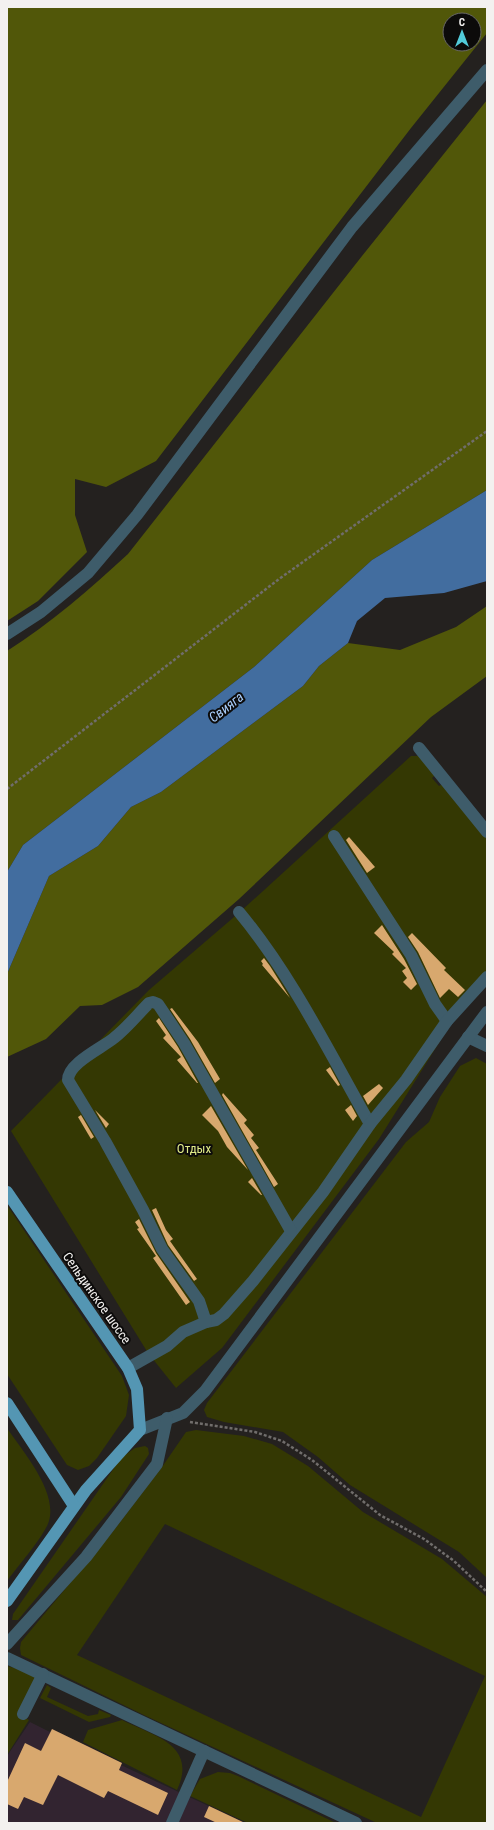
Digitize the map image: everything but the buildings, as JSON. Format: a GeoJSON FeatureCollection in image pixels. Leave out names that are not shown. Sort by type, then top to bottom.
{"type":"FeatureCollection","features":[{"type":"Feature","properties":{"kind":"main road","name":"Сельдинское шоссе"},"geometry":{"type":"LineString","coordinates":[[7,1192],[128,1368],[138,1388],[140,1430]]}},
{"type":"Feature","properties":{"kind":"main road"},"geometry":{"type":"LineString","coordinates":[[7,1403],[74,1506]]}},
{"type":"Feature","properties":{"kind":"main road"},"geometry":{"type":"LineString","coordinates":[[7,1601],[74,1506],[140,1430]]}},
{"type":"Feature","properties":{"kind":"street"},"geometry":{"type":"LineString","coordinates":[[7,634],[41,612],[88,573],[137,515],[352,227],[487,70]]}},
{"type":"Feature","properties":{"kind":"street"},"geometry":{"type":"LineString","coordinates":[[419,748],[487,832]]}},
{"type":"Feature","properties":{"kind":"street"},"geometry":{"type":"LineString","coordinates":[[334,836],[411,955],[435,1004],[447,1021]]}},
{"type":"Feature","properties":{"kind":"street"},"geometry":{"type":"LineString","coordinates":[[239,912],[258,935],[303,1005],[370,1124]]}},
{"type":"Feature","properties":{"kind":"street"},"geometry":{"type":"LineString","coordinates":[[128,1368],[167,1346],[183,1332],[206,1322],[216,1320],[224,1314],[253,1281],[323,1192],[370,1124],[406,1080],[447,1021],[487,977]]}},
{"type":"Feature","properties":{"kind":"street"},"geometry":{"type":"LineString","coordinates":[[206,1322],[199,1301],[162,1249],[143,1210],[105,1141],[68,1080],[71,1070],[83,1059],[115,1038],[149,1003],[153,1002],[158,1004],[184,1043],[291,1231]]}},
{"type":"Feature","properties":{"kind":"street"},"geometry":{"type":"LineString","coordinates":[[140,1430],[166,1418],[182,1413],[205,1391],[487,1012]]}},
{"type":"Feature","properties":{"kind":"street"},"geometry":{"type":"LineString","coordinates":[[468,1037],[487,1046]]}},
{"type":"Feature","properties":{"kind":"street"},"geometry":{"type":"LineString","coordinates":[[7,1644],[86,1557],[157,1464],[166,1418]]}},
{"type":"Feature","properties":{"kind":"street"},"geometry":{"type":"LineString","coordinates":[[7,1658],[356,1823]]}},
{"type":"Feature","properties":{"kind":"street"},"geometry":{"type":"LineString","coordinates":[[23,1714],[43,1674]]}},
{"type":"Feature","properties":{"kind":"street"},"geometry":{"type":"LineString","coordinates":[[172,1823],[204,1751]]}},
{"type":"Feature","properties":{"kind":"path"},"geometry":{"type":"LineString","coordinates":[[7,789],[279,579],[487,431]]}},
{"type":"Feature","properties":{"kind":"path"},"geometry":{"type":"LineString","coordinates":[[188,1422],[255,1432],[282,1441],[312,1460],[380,1515],[424,1539],[454,1561],[487,1592]]}},
{"type":"Feature","properties":{"kind":"shaded area"},"geometry":{"type":"Polygon","coordinates":[[[30,1722],[50,1732],[52,1729],[122,1763],[121,1765],[245,1823],[7,1823],[7,1756],[30,1722]]]}},
{"type":"Feature","properties":{"kind":"green space"},"geometry":{"type":"Polygon","coordinates":[[[7,7],[487,7],[487,33],[482,39],[482,12],[442,12],[442,52],[472,52],[411,128],[156,461],[106,487],[75,479],[75,515],[87,552],[38,601],[7,621],[7,7]]]}},
{"type":"Feature","properties":{"kind":"green space"},"geometry":{"type":"Polygon","coordinates":[[[487,100],[487,490],[372,560],[254,667],[23,845],[7,872],[7,651],[70,605],[128,554],[362,256],[487,100]]]}},
{"type":"Feature","properties":{"kind":"green space"},"geometry":{"type":"Polygon","coordinates":[[[487,606],[487,676],[431,717],[239,899],[138,987],[102,1005],[80,1006],[46,1039],[7,1057],[7,974],[49,876],[98,846],[131,807],[161,792],[303,686],[319,666],[348,643],[400,650],[456,627],[487,606]]]}},
{"type":"Feature","properties":{"kind":"green space","name":"Отдых"},"geometry":{"type":"Polygon","coordinates":[[[411,756],[418,756],[435,775],[432,778],[439,786],[443,784],[487,838],[487,985],[455,1017],[379,1139],[222,1348],[176,1388],[148,1353],[11,1131],[149,990],[241,911],[411,756]]]}},
{"type":"Feature","properties":{"kind":"green space"},"geometry":{"type":"Polygon","coordinates":[[[476,1058],[487,1064],[487,1578],[459,1552],[350,1485],[318,1457],[283,1432],[224,1422],[207,1417],[204,1410],[207,1403],[406,1142],[429,1122],[440,1097],[460,1066],[476,1058]]]}},
{"type":"Feature","properties":{"kind":"green space"},"geometry":{"type":"Polygon","coordinates":[[[7,1205],[122,1376],[129,1395],[126,1416],[97,1458],[89,1466],[78,1470],[67,1465],[7,1374],[7,1205]]]}},
{"type":"Feature","properties":{"kind":"green space"},"geometry":{"type":"Polygon","coordinates":[[[7,1428],[39,1475],[49,1501],[50,1514],[47,1526],[34,1546],[7,1581],[7,1428]]]}},
{"type":"Feature","properties":{"kind":"green space"},"geometry":{"type":"Polygon","coordinates":[[[196,1430],[244,1436],[272,1444],[308,1466],[363,1512],[442,1559],[487,1597],[487,1823],[377,1823],[146,1716],[21,1655],[21,1642],[111,1534],[162,1467],[186,1432],[196,1430]],[[165,1524],[77,1655],[421,1817],[485,1676],[165,1524]]]}},
{"type":"Feature","properties":{"kind":"green space"},"geometry":{"type":"Polygon","coordinates":[[[145,1446],[148,1448],[149,1454],[121,1497],[18,1620],[12,1620],[13,1614],[121,1458],[135,1448],[145,1446]]]}},
{"type":"Feature","properties":{"kind":"green space"},"geometry":{"type":"Polygon","coordinates":[[[7,1666],[38,1678],[19,1714],[29,1720],[7,1755],[7,1666]]]}},
{"type":"Feature","properties":{"kind":"green space"},"geometry":{"type":"Polygon","coordinates":[[[47,1685],[51,1688],[47,1697],[88,1716],[98,1714],[99,1710],[111,1715],[110,1717],[89,1722],[40,1698],[47,1685]]]}},
{"type":"Feature","properties":{"kind":"green space"},"geometry":{"type":"Polygon","coordinates":[[[122,1720],[159,1737],[177,1752],[182,1762],[182,1775],[177,1790],[83,1742],[88,1730],[122,1720]]]}},
{"type":"Feature","properties":{"kind":"green space"},"geometry":{"type":"Polygon","coordinates":[[[218,1772],[230,1773],[238,1776],[336,1823],[248,1823],[190,1796],[200,1779],[218,1772]]]}},
{"type":"Feature","properties":{"kind":"water","name":"Свияга"},"geometry":{"type":"Polygon","coordinates":[[[487,490],[487,581],[444,593],[385,598],[357,621],[348,643],[319,666],[303,686],[161,792],[131,807],[98,846],[49,876],[7,974],[7,872],[23,845],[254,667],[372,560],[487,490]]]}}]}
